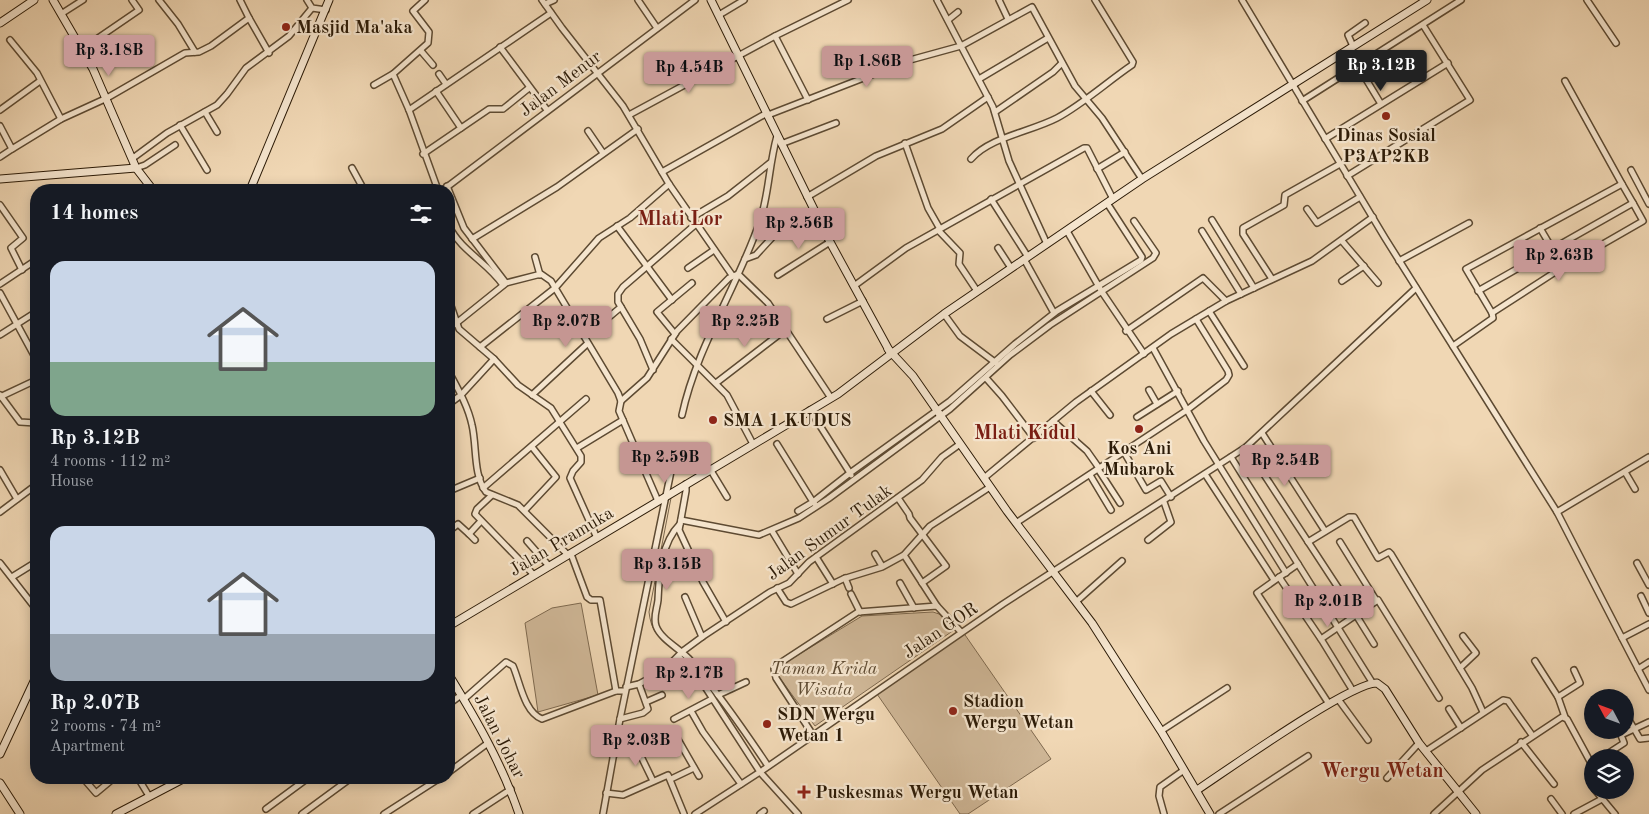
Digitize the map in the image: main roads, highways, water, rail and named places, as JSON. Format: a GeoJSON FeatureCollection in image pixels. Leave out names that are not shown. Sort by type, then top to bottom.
{"type":"FeatureCollection","features":[{"type":"Feature","properties":{"kind":"waterway"},"geometry":{"type":"LineString","coordinates":[[670,646],[655,631],[649,612],[671,498]]}},
{"type":"Feature","properties":{"kind":"place","name":"Masjid Ma'aka"},"geometry":{"type":"Point","coordinates":[286,27]}},
{"type":"Feature","properties":{"kind":"place","name":"Dinas Sosial P3AP2KB"},"geometry":{"type":"Point","coordinates":[1386,116]}},
{"type":"Feature","properties":{"kind":"place","name":"SMA 1 KUDUS"},"geometry":{"type":"Point","coordinates":[713,420]}},
{"type":"Feature","properties":{"kind":"place","name":"Kos Ani Mubarok"},"geometry":{"type":"Point","coordinates":[1139,429]}},
{"type":"Feature","properties":{"kind":"place","name":"Stadion Wergu Wetan"},"geometry":{"type":"Point","coordinates":[953,711]}},
{"type":"Feature","properties":{"kind":"place","name":"SDN Wergu Wetan 1"},"geometry":{"type":"Point","coordinates":[767,724]}},
{"type":"Feature","properties":{"kind":"place","name":"Puskesmas Wergu Wetan"},"geometry":{"type":"Point","coordinates":[804,792]}},
{"type":"Feature","properties":{"kind":"district","name":"Mlati Lor"},"geometry":{"type":"Point","coordinates":[680,218]}},
{"type":"Feature","properties":{"kind":"district","name":"Mlati Kidul"},"geometry":{"type":"Point","coordinates":[1025,432]}},
{"type":"Feature","properties":{"kind":"district","name":"Wergu Wetan"},"geometry":{"type":"Point","coordinates":[1382,770]}},
{"type":"Feature","properties":{"kind":"park label","name":"Taman Krida Wisata"},"geometry":{"type":"Point","coordinates":[824,678]}}]}
